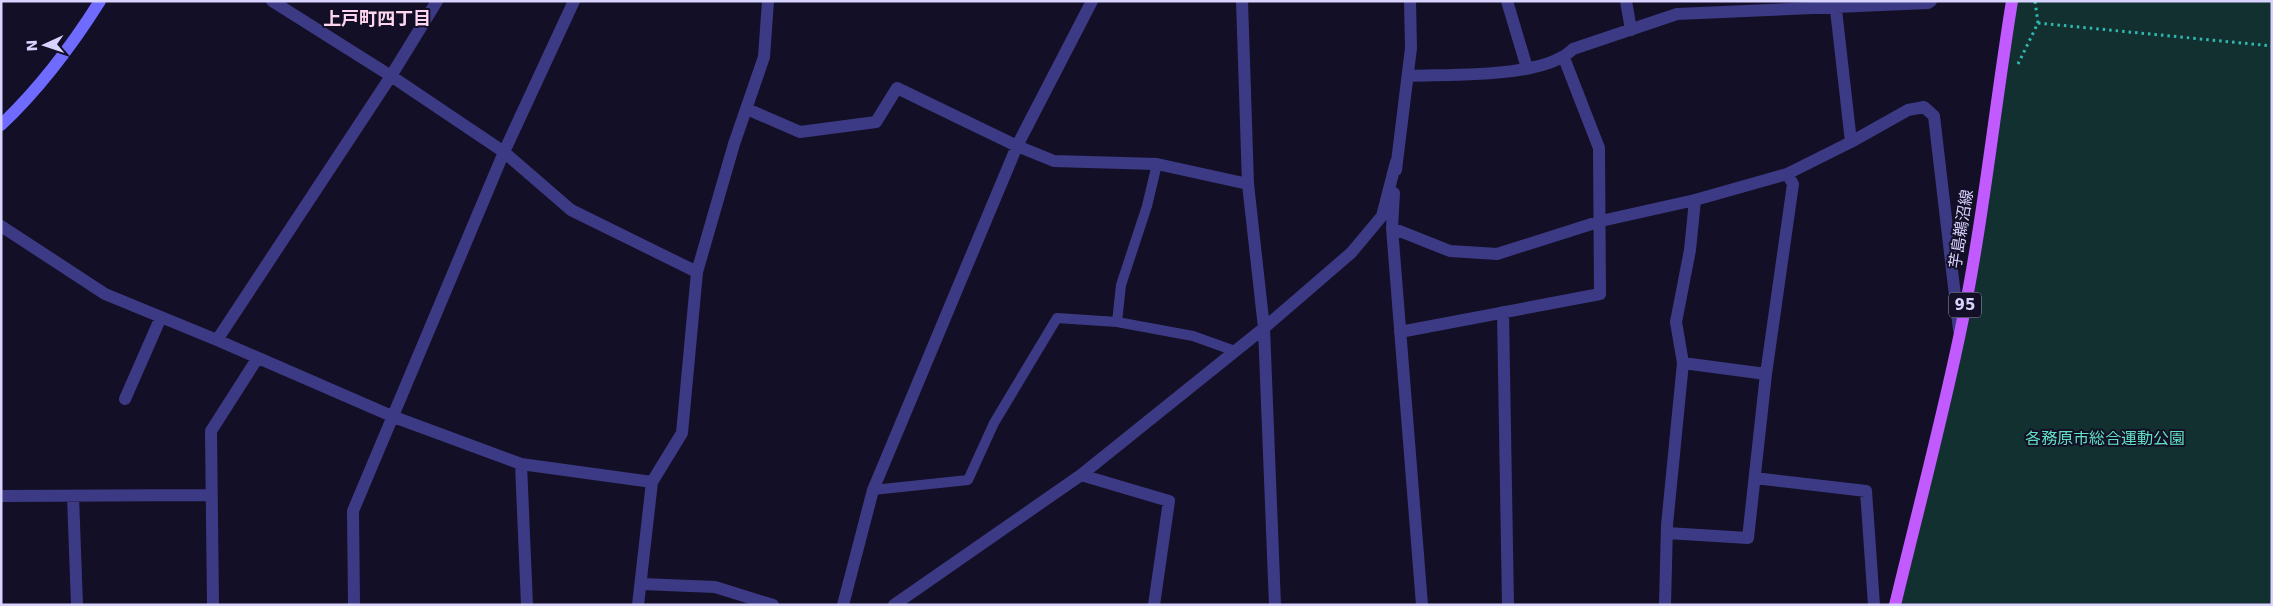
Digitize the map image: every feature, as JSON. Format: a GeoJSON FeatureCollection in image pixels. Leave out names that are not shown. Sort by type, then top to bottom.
{"type":"FeatureCollection","features":[{"type":"Feature","properties":{"kind":"main road","name":"芋島鵜沼線"},"geometry":{"type":"LineString","coordinates":[[1895,605],[1960,333],[1977,242],[1995,104],[2012,1]]}},
{"type":"Feature","properties":{"kind":"street"},"geometry":{"type":"LineString","coordinates":[[1,125],[51,72],[100,1]]}},
{"type":"Feature","properties":{"kind":"street"},"geometry":{"type":"LineString","coordinates":[[272,1],[391,76],[504,152],[571,210],[697,272]]}},
{"type":"Feature","properties":{"kind":"street"},"geometry":{"type":"LineString","coordinates":[[217,340],[391,76],[437,1]]}},
{"type":"Feature","properties":{"kind":"street"},"geometry":{"type":"LineString","coordinates":[[354,605],[353,511],[504,152],[574,1]]}},
{"type":"Feature","properties":{"kind":"street"},"geometry":{"type":"LineString","coordinates":[[638,605],[642,584],[652,482],[682,433],[697,272],[734,144],[764,56],[768,1]]}},
{"type":"Feature","properties":{"kind":"street"},"geometry":{"type":"LineString","coordinates":[[843,605],[873,490],[1017,146],[1092,1]]}},
{"type":"Feature","properties":{"kind":"street"},"geometry":{"type":"LineString","coordinates":[[1242,1],[1248,184],[1264,328],[1275,605]]}},
{"type":"Feature","properties":{"kind":"street"},"geometry":{"type":"LineString","coordinates":[[1410,1],[1411,48],[1396,162],[1392,228],[1422,605]]}},
{"type":"Feature","properties":{"kind":"street"},"geometry":{"type":"LineString","coordinates":[[1507,1],[1527,68]]}},
{"type":"Feature","properties":{"kind":"street"},"geometry":{"type":"LineString","coordinates":[[1626,1],[1631,30]]}},
{"type":"Feature","properties":{"kind":"street"},"geometry":{"type":"LineString","coordinates":[[1408,76],[1515,72],[1564,58],[1573,49],[1677,14],[1836,5],[1928,3],[1931,1]]}},
{"type":"Feature","properties":{"kind":"street"},"geometry":{"type":"LineString","coordinates":[[1836,5],[1851,142]]}},
{"type":"Feature","properties":{"kind":"street"},"geometry":{"type":"LineString","coordinates":[[1400,332],[1600,294],[1599,148],[1564,58]]}},
{"type":"Feature","properties":{"kind":"street"},"geometry":{"type":"LineString","coordinates":[[746,109],[800,132],[876,122],[898,88],[1017,146],[1054,161],[1157,164],[1248,184]]}},
{"type":"Feature","properties":{"kind":"street"},"geometry":{"type":"LineString","coordinates":[[1392,228],[1450,251],[1497,254],[1601,221],[1695,200],[1787,174],[1851,142],[1908,110],[1924,107],[1934,116],[1960,333]]}},
{"type":"Feature","properties":{"kind":"street"},"geometry":{"type":"LineString","coordinates":[[894,605],[1081,475],[1264,328],[1351,253],[1382,216],[1396,162]]}},
{"type":"Feature","properties":{"kind":"street"},"geometry":{"type":"LineString","coordinates":[[1667,533],[1748,538],[1766,374],[1792,184],[1787,174]]}},
{"type":"Feature","properties":{"kind":"street"},"geometry":{"type":"LineString","coordinates":[[1664,605],[1667,533],[1682,363],[1676,322],[1690,250],[1695,200]]}},
{"type":"Feature","properties":{"kind":"street"},"geometry":{"type":"LineString","coordinates":[[1,226],[105,294],[217,340],[394,417],[521,464],[652,482]]}},
{"type":"Feature","properties":{"kind":"street"},"geometry":{"type":"LineString","coordinates":[[1503,312],[1508,605]]}},
{"type":"Feature","properties":{"kind":"street"},"geometry":{"type":"LineString","coordinates":[[125,400],[161,317]]}},
{"type":"Feature","properties":{"kind":"street"},"geometry":{"type":"LineString","coordinates":[[213,605],[210,495],[211,431],[258,359]]}},
{"type":"Feature","properties":{"kind":"street"},"geometry":{"type":"LineString","coordinates":[[1682,363],[1766,374]]}},
{"type":"Feature","properties":{"kind":"street"},"geometry":{"type":"LineString","coordinates":[[521,464],[527,605]]}},
{"type":"Feature","properties":{"kind":"street"},"geometry":{"type":"LineString","coordinates":[[1081,475],[1169,501],[1154,605]]}},
{"type":"Feature","properties":{"kind":"street"},"geometry":{"type":"LineString","coordinates":[[1755,478],[1866,491],[1874,605]]}},
{"type":"Feature","properties":{"kind":"street"},"geometry":{"type":"LineString","coordinates":[[1,496],[210,495]]}},
{"type":"Feature","properties":{"kind":"street"},"geometry":{"type":"LineString","coordinates":[[73,496],[77,605]]}},
{"type":"Feature","properties":{"kind":"street"},"geometry":{"type":"LineString","coordinates":[[642,584],[715,587],[773,605]]}},
{"type":"Feature","properties":{"kind":"lane"},"geometry":{"type":"LineString","coordinates":[[1117,322],[1121,285],[1147,206],[1157,164]]}},
{"type":"Feature","properties":{"kind":"lane"},"geometry":{"type":"LineString","coordinates":[[873,490],[968,480],[994,423],[1058,318],[1117,322],[1193,336],[1235,351]]}},
{"type":"Feature","properties":{"kind":"path"},"geometry":{"type":"LineString","coordinates":[[2014,71],[2038,23],[2035,1]]}},
{"type":"Feature","properties":{"kind":"path"},"geometry":{"type":"LineString","coordinates":[[2038,23],[2272,46]]}},
{"type":"Feature","properties":{"kind":"green space","name":"各務原市総合運動公園"},"geometry":{"type":"Polygon","coordinates":[[[2012,1],[2272,1],[2272,605],[1895,605],[1960,333],[2012,1]]]}},
{"type":"Feature","properties":{"kind":"district","name":"上戸町四丁目"},"geometry":{"type":"Point","coordinates":[377,18]}}]}
